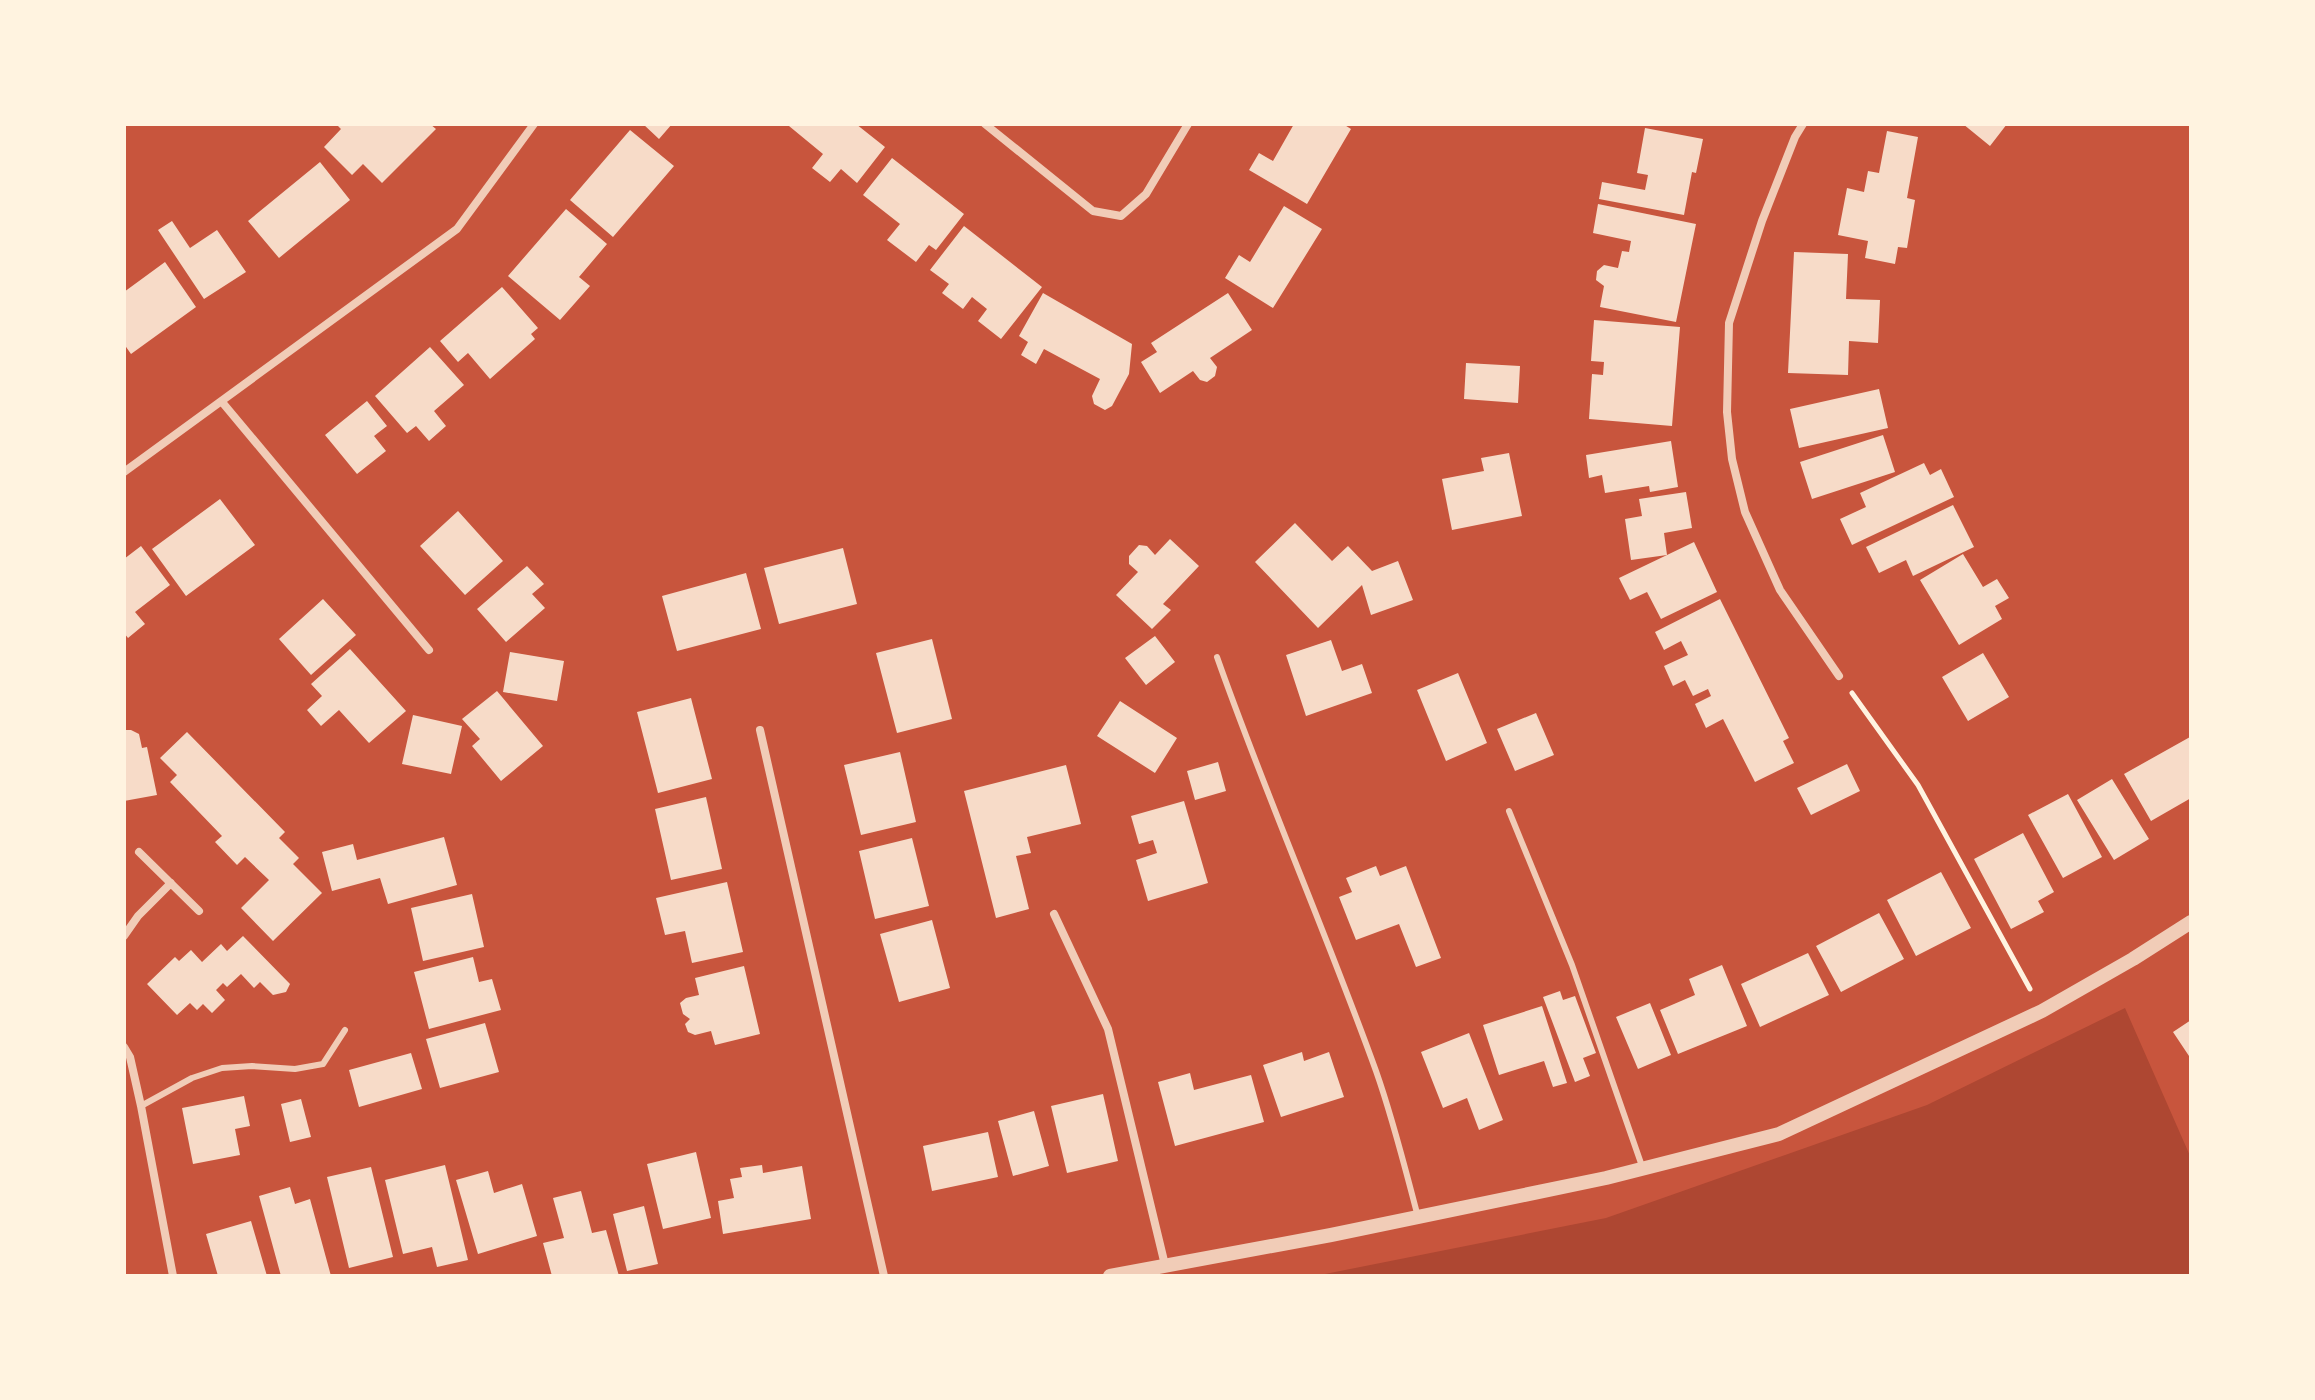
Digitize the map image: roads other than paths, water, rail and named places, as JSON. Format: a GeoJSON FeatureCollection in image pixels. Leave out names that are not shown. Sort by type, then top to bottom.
{"type":"FeatureCollection","features":[{"type":"Feature","properties":{"kind":"street"},"geometry":{"type":"LineString","coordinates":[[124,472],[457,229],[534,124]]}},
{"type":"Feature","properties":{"kind":"street"},"geometry":{"type":"LineString","coordinates":[[985,124],[1093,211],[1121,216],[1146,194],[1188,124]]}},
{"type":"Feature","properties":{"kind":"street"},"geometry":{"type":"LineString","coordinates":[[1803,124],[1762,221],[1729,323],[1727,412],[1732,459],[1745,512],[1780,590],[1839,676]]}},
{"type":"Feature","properties":{"kind":"street"},"geometry":{"type":"LineString","coordinates":[[222,402],[429,650]]}},
{"type":"Feature","properties":{"kind":"street"},"geometry":{"type":"LineString","coordinates":[[760,730],[884,1276]]}},
{"type":"Feature","properties":{"kind":"street"},"geometry":{"type":"LineString","coordinates":[[139,852],[199,911]]}},
{"type":"Feature","properties":{"kind":"street"},"geometry":{"type":"LineString","coordinates":[[124,936],[138,916],[171,883]]}},
{"type":"Feature","properties":{"kind":"street"},"geometry":{"type":"LineString","coordinates":[[1054,914],[1108,1029],[1165,1265]]}},
{"type":"Feature","properties":{"kind":"street"},"geometry":{"type":"LineString","coordinates":[[1110,1276],[1418,1217],[1643,1169],[1779,1134],[2042,1011],[2191,922]]}},
{"type":"Feature","properties":{"kind":"street"},"geometry":{"type":"LineString","coordinates":[[124,1047],[130,1057],[141,1106],[173,1276]]}},
{"type":"Feature","properties":{"kind":"lane"},"geometry":{"type":"LineString","coordinates":[[1217,657],[1282,834],[1375,1069],[1418,1217]]}},
{"type":"Feature","properties":{"kind":"lane"},"geometry":{"type":"LineString","coordinates":[[1509,811],[1572,965],[1643,1169]]}},
{"type":"Feature","properties":{"kind":"lane"},"geometry":{"type":"LineString","coordinates":[[141,1106],[192,1078],[222,1068],[252,1066],[295,1069],[323,1064],[345,1030]]}}]}
